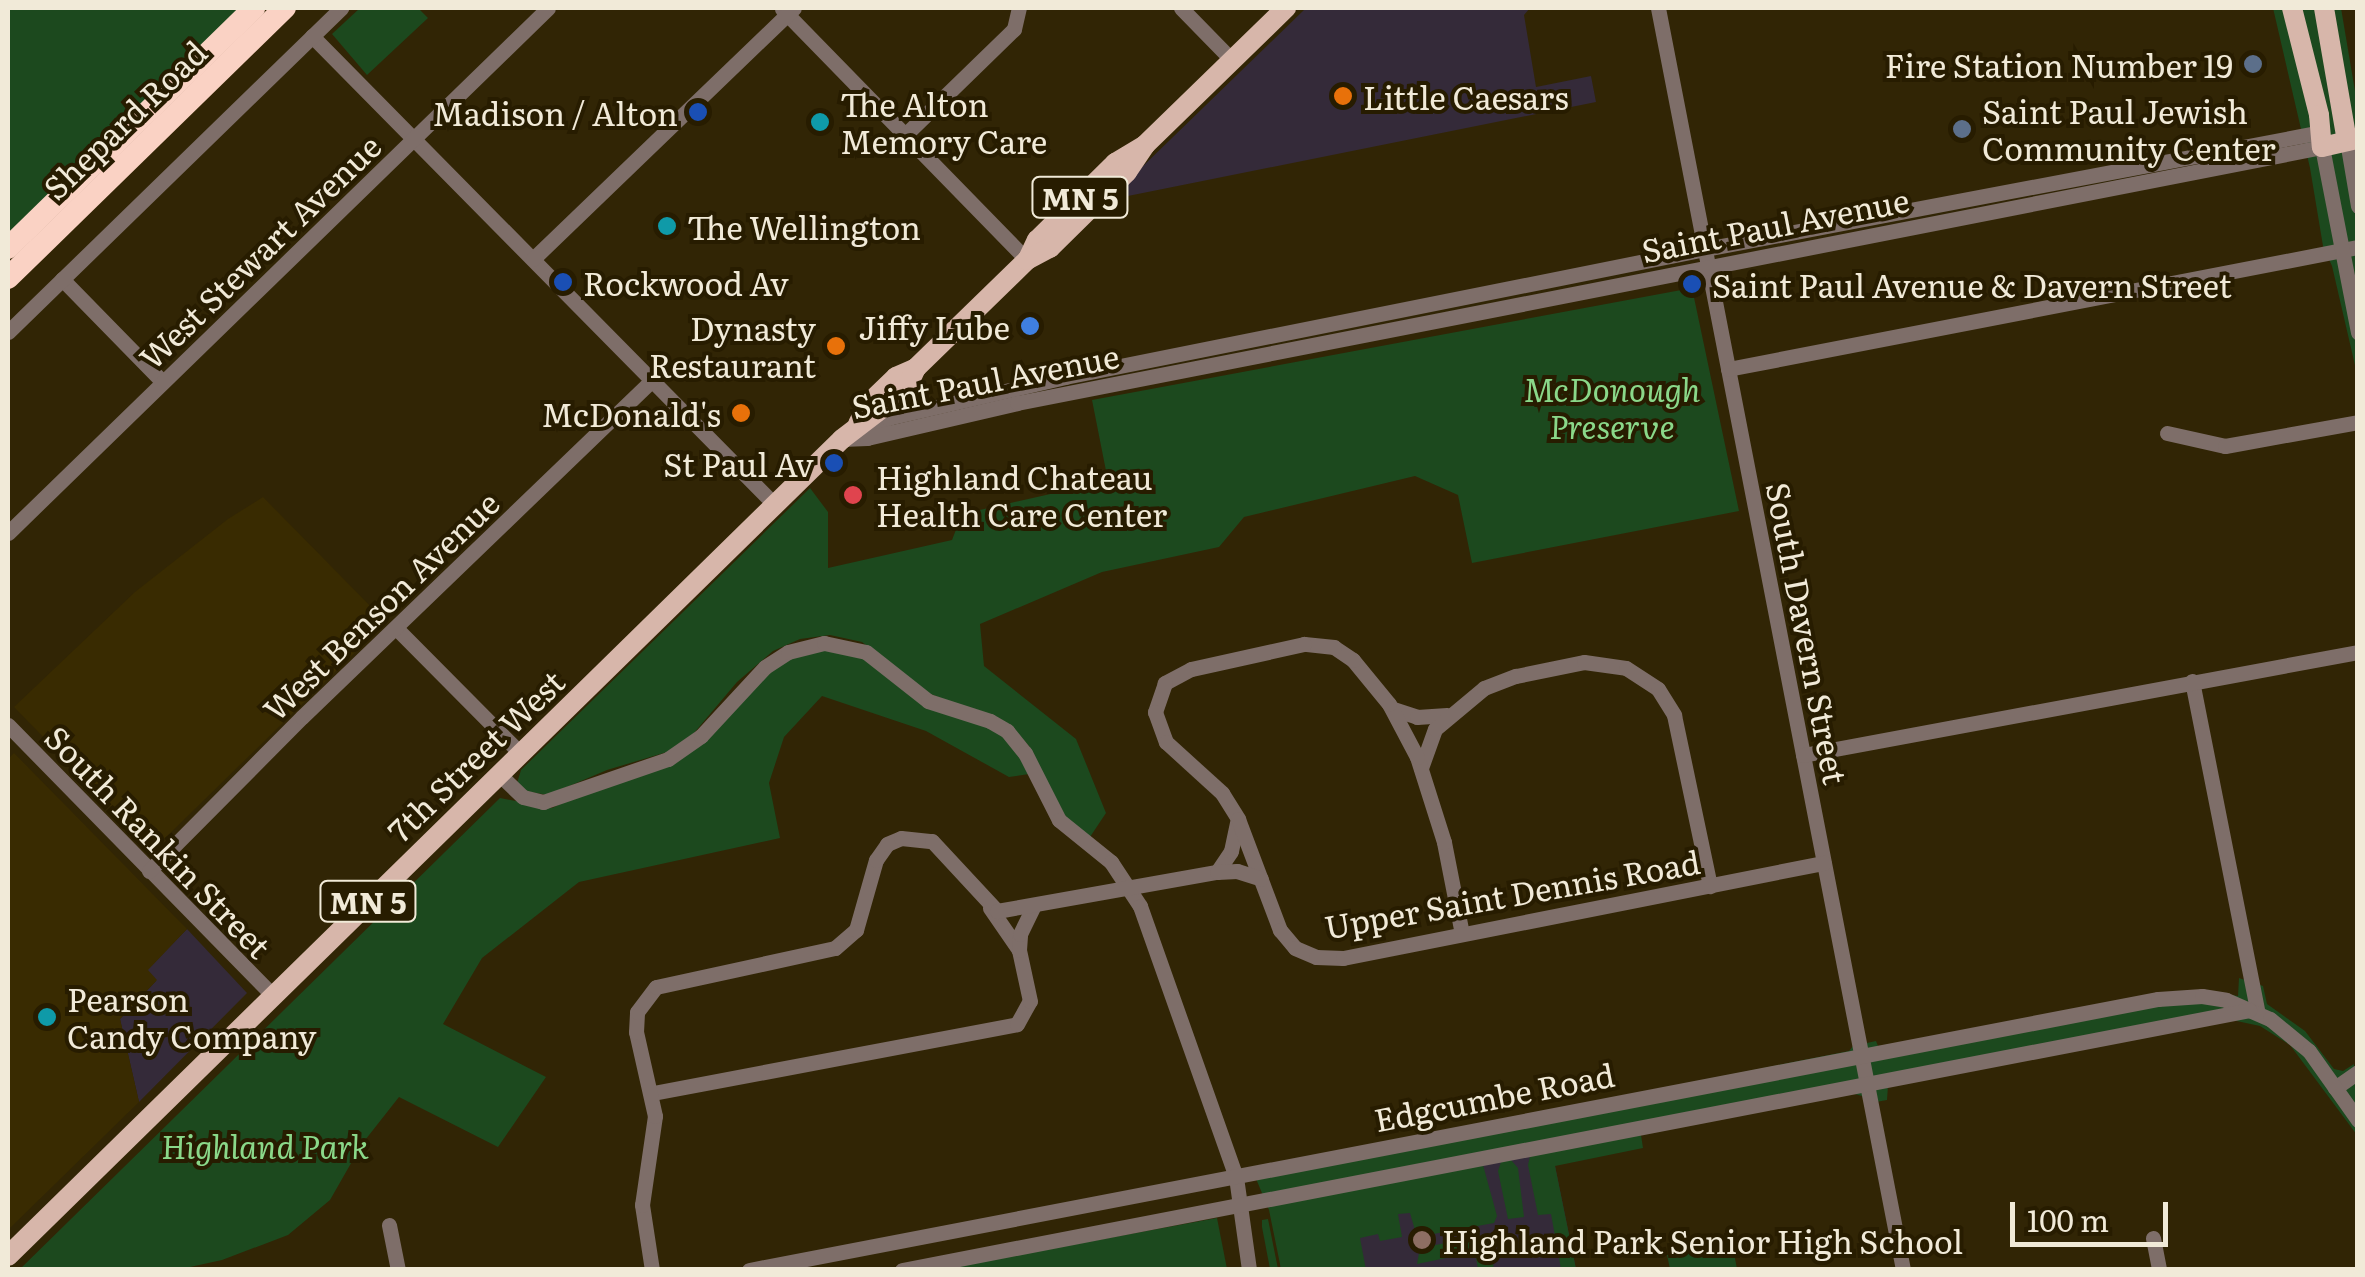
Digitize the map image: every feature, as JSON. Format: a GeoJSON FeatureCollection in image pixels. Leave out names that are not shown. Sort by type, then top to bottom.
{"type":"FeatureCollection","features":[{"type":"Feature","properties":{"kind":"highway","name":"Shepard Road"},"geometry":{"type":"LineString","coordinates":[[8,248],[254,8]]}},
{"type":"Feature","properties":{"kind":"highway","name":"Shepard Road"},"geometry":{"type":"LineString","coordinates":[[8,278],[286,8]]}},
{"type":"Feature","properties":{"kind":"main road","name":"7th Street West"},"geometry":{"type":"LineString","coordinates":[[8,1256],[842,439],[858,424],[880,414],[906,390],[916,368],[1027,260],[1037,240],[1102,176],[1144,145],[1286,8]]}},
{"type":"Feature","properties":{"kind":"main road"},"geometry":{"type":"LineString","coordinates":[[2292,8],[2322,140]]}},
{"type":"Feature","properties":{"kind":"main road"},"geometry":{"type":"LineString","coordinates":[[2324,8],[2352,132]]}},
{"type":"Feature","properties":{"kind":"main road","name":"Saint Paul Avenue"},"geometry":{"type":"LineString","coordinates":[[2322,140],[2352,132]]}},
{"type":"Feature","properties":{"kind":"street"},"geometry":{"type":"LineString","coordinates":[[8,332],[341,8]]}},
{"type":"Feature","properties":{"kind":"street","name":"West Stewart Avenue"},"geometry":{"type":"LineString","coordinates":[[8,534],[548,8]]}},
{"type":"Feature","properties":{"kind":"street"},"geometry":{"type":"LineString","coordinates":[[1180,8],[1232,60]]}},
{"type":"Feature","properties":{"kind":"street","name":"South Davern Street"},"geometry":{"type":"LineString","coordinates":[[1658,8],[1903,1270]]}},
{"type":"Feature","properties":{"kind":"street"},"geometry":{"type":"LineString","coordinates":[[533,259],[787,10],[1027,260]]}},
{"type":"Feature","properties":{"kind":"street"},"geometry":{"type":"LineString","coordinates":[[905,135],[1019,14]]}},
{"type":"Feature","properties":{"kind":"street"},"geometry":{"type":"LineString","coordinates":[[312,36],[774,505]]}},
{"type":"Feature","properties":{"kind":"street"},"geometry":{"type":"LineString","coordinates":[[2352,132],[2358,206]]}},
{"type":"Feature","properties":{"kind":"street"},"geometry":{"type":"LineString","coordinates":[[2322,140],[2349,249],[2357,331]]}},
{"type":"Feature","properties":{"kind":"street","name":"Saint Paul Avenue"},"geometry":{"type":"LineString","coordinates":[[842,439],[888,418],[1065,377],[1705,248],[2322,140]]}},
{"type":"Feature","properties":{"kind":"street","name":"Saint Paul Avenue"},"geometry":{"type":"LineString","coordinates":[[842,439],[867,438],[1034,400],[2322,140]]}},
{"type":"Feature","properties":{"kind":"street"},"geometry":{"type":"LineString","coordinates":[[1728,369],[2349,249]]}},
{"type":"Feature","properties":{"kind":"street"},"geometry":{"type":"LineString","coordinates":[[62,279],[163,382]]}},
{"type":"Feature","properties":{"kind":"street","name":"West Benson Avenue"},"geometry":{"type":"LineString","coordinates":[[149,871],[651,381]]}},
{"type":"Feature","properties":{"kind":"street"},"geometry":{"type":"LineString","coordinates":[[2167,434],[2225,446],[2358,422]]}},
{"type":"Feature","properties":{"kind":"street"},"geometry":{"type":"LineString","coordinates":[[396,628],[520,753]]}},
{"type":"Feature","properties":{"kind":"street"},"geometry":{"type":"LineString","coordinates":[[498,774],[516,793],[543,802],[654,765],[691,745],[741,689],[778,658],[811,644],[844,644],[875,658],[928,701],[990,721],[1007,731],[1025,753],[1058,820],[1112,862],[1130,888],[1236,1177],[1260,1270]]}},
{"type":"Feature","properties":{"kind":"street","name":"Upper Saint Dennis Road"},"geometry":{"type":"LineString","coordinates":[[1421,768],[1393,708],[1354,660],[1323,644],[1285,648],[1173,676],[1159,690],[1156,701],[1166,742],[1209,778],[1238,819],[1280,930],[1295,948],[1316,958],[1343,958],[1824,863]]}},
{"type":"Feature","properties":{"kind":"street"},"geometry":{"type":"LineString","coordinates":[[1803,755],[2358,652]]}},
{"type":"Feature","properties":{"kind":"street"},"geometry":{"type":"LineString","coordinates":[[1462,934],[1444,842],[1421,768],[1426,744],[1448,716],[1471,696],[1502,680],[1579,663],[1611,663],[1646,679],[1667,701],[1679,730],[1710,886]]}},
{"type":"Feature","properties":{"kind":"street"},"geometry":{"type":"LineString","coordinates":[[2192,681],[2254,1011]]}},
{"type":"Feature","properties":{"kind":"street"},"geometry":{"type":"LineString","coordinates":[[1393,708],[1418,716],[1448,716]]}},
{"type":"Feature","properties":{"kind":"street","name":"South Rankin Street"},"geometry":{"type":"LineString","coordinates":[[8,725],[272,995]]}},
{"type":"Feature","properties":{"kind":"street"},"geometry":{"type":"LineString","coordinates":[[1216,872],[1236,840],[1238,819]]}},
{"type":"Feature","properties":{"kind":"street"},"geometry":{"type":"LineString","coordinates":[[652,1270],[642,1205],[652,1143],[653,1092],[636,1032],[637,1012],[647,994],[670,981],[835,948],[856,930],[876,860],[887,844],[909,837],[932,842],[985,902],[1019,950]]}},
{"type":"Feature","properties":{"kind":"street"},"geometry":{"type":"LineString","coordinates":[[985,902],[997,911],[1033,908],[1216,872],[1237,872],[1260,879]]}},
{"type":"Feature","properties":{"kind":"street"},"geometry":{"type":"LineString","coordinates":[[653,1092],[1011,1027],[1021,1021],[1030,1001],[1019,950],[1020,934],[1033,908]]}},
{"type":"Feature","properties":{"kind":"street","name":"Edgcumbe Road"},"geometry":{"type":"LineString","coordinates":[[749,1270],[2158,998],[2202,996],[2254,1011],[2298,1040],[2358,1120]]}},
{"type":"Feature","properties":{"kind":"street","name":"Edgcumbe Road"},"geometry":{"type":"LineString","coordinates":[[902,1270],[2254,1011]]}},
{"type":"Feature","properties":{"kind":"street"},"geometry":{"type":"LineString","coordinates":[[2335,1088],[2358,1072]]}},
{"type":"Feature","properties":{"kind":"street"},"geometry":{"type":"LineString","coordinates":[[1242,1205],[1239,1218],[1249,1270]]}},
{"type":"Feature","properties":{"kind":"street"},"geometry":{"type":"LineString","coordinates":[[388,1225],[398,1270]]}},
{"type":"Feature","properties":{"kind":"street"},"geometry":{"type":"LineString","coordinates":[[2153,1238],[2159,1270]]}},
{"type":"Feature","properties":{"kind":"shaded area"},"geometry":{"type":"Polygon","coordinates":[[[1306,8],[1530,8],[1524,15],[1536,87],[1591,76],[1596,102],[1108,200],[1306,8]]]}},
{"type":"Feature","properties":{"kind":"shaded area"},"geometry":{"type":"Polygon","coordinates":[[[263,497],[386,622],[153,850],[14,707],[135,592],[228,519],[263,497]]]}},
{"type":"Feature","properties":{"kind":"shaded area"},"geometry":{"type":"Polygon","coordinates":[[[14,753],[187,929],[148,970],[157,980],[120,1019],[139,1102],[8,1230],[8,759],[14,753]]]}},
{"type":"Feature","properties":{"kind":"shaded area"},"geometry":{"type":"Polygon","coordinates":[[[187,929],[247,993],[139,1102],[120,1019],[156,981],[147,970],[187,929]]]}},
{"type":"Feature","properties":{"kind":"shaded area","name":"Highland Park Senior High School"},"geometry":{"type":"Polygon","coordinates":[[[1552,1151],[1576,1269],[1281,1269],[1274,1206],[1552,1151]]]}},
{"type":"Feature","properties":{"kind":"green space"},"geometry":{"type":"Polygon","coordinates":[[[8,8],[244,8],[8,240],[8,8]]]}},
{"type":"Feature","properties":{"kind":"green space"},"geometry":{"type":"Polygon","coordinates":[[[360,8],[418,8],[428,18],[367,75],[332,34],[360,8]]]}},
{"type":"Feature","properties":{"kind":"green space"},"geometry":{"type":"Polygon","coordinates":[[[2273,8],[2341,8],[2357,103],[2357,374],[2332,266],[2323,246],[2310,168],[2273,8]]]}},
{"type":"Feature","properties":{"kind":"green space","name":"McDonough Preserve"},"geometry":{"type":"Polygon","coordinates":[[[1692,288],[1739,511],[1472,563],[1458,495],[1415,476],[1244,517],[1219,547],[1102,572],[980,624],[984,666],[1076,739],[1106,813],[1090,837],[1061,813],[1029,746],[1011,726],[928,693],[862,642],[830,635],[800,639],[773,651],[737,682],[694,733],[667,752],[607,770],[548,795],[525,791],[517,783],[521,770],[810,488],[828,512],[828,568],[952,540],[962,514],[1108,481],[1092,400],[1692,288]]]}},
{"type":"Feature","properties":{"kind":"green space","name":"Highland Park"},"geometry":{"type":"Polygon","coordinates":[[[818,649],[853,652],[993,729],[1013,744],[1029,774],[1009,777],[926,731],[822,696],[784,737],[769,783],[780,838],[579,882],[482,958],[443,1024],[546,1077],[498,1147],[399,1097],[362,1144],[330,1200],[288,1235],[222,1260],[181,1269],[19,1270],[500,798],[552,808],[602,784],[656,770],[762,677],[790,657],[818,649]]]}},
{"type":"Feature","properties":{"kind":"green space"},"geometry":{"type":"Polygon","coordinates":[[[2239,978],[2263,986],[2267,1004],[2305,1031],[2334,1069],[2343,1071],[2354,1064],[2357,1135],[2290,1045],[2260,1026],[2232,1020],[1888,1086],[1887,1100],[1865,1104],[1862,1096],[1851,1093],[1641,1135],[1643,1148],[1555,1166],[1576,1269],[1561,1269],[1551,1214],[1538,1215],[1528,1165],[1530,1156],[1511,1160],[1518,1168],[1524,1217],[1508,1219],[1498,1171],[1501,1162],[1483,1165],[1497,1216],[1494,1223],[1417,1237],[1410,1213],[1398,1214],[1402,1237],[1380,1241],[1378,1234],[1360,1238],[1366,1270],[1281,1269],[1269,1210],[1252,1169],[1849,1051],[1853,1046],[1876,1041],[1878,1046],[2220,993],[2238,996],[2239,978]]]}},
{"type":"Feature","properties":{"kind":"green space"},"geometry":{"type":"Polygon","coordinates":[[[1217,1218],[1227,1269],[934,1270],[1217,1218]]]}},
{"type":"Feature","properties":{"kind":"green space"},"geometry":{"type":"Polygon","coordinates":[[[1268,1219],[1278,1269],[1270,1269],[1262,1227],[1262,1220],[1268,1219]]]}},
{"type":"Feature","properties":{"kind":"green space"},"geometry":{"type":"Polygon","coordinates":[[[1487,1235],[1494,1269],[1478,1269],[1475,1252],[1417,1264],[1420,1248],[1487,1235]]]}},
{"type":"Feature","properties":{"kind":"green space"},"geometry":{"type":"Polygon","coordinates":[[[1732,1242],[1737,1269],[1670,1269],[1667,1255],[1732,1242]]]}},
{"type":"Feature","properties":{"kind":"place","name":"Fire Station Number 19"},"geometry":{"type":"Point","coordinates":[2253,64]}},
{"type":"Feature","properties":{"kind":"place","name":"Little Caesars"},"geometry":{"type":"Point","coordinates":[1343,96]}},
{"type":"Feature","properties":{"kind":"place","name":"Madison / Alton"},"geometry":{"type":"Point","coordinates":[698,112]}},
{"type":"Feature","properties":{"kind":"place","name":"The Alton Memory Care"},"geometry":{"type":"Point","coordinates":[820,122]}},
{"type":"Feature","properties":{"kind":"place","name":"Saint Paul Jewish Community Center"},"geometry":{"type":"Point","coordinates":[1962,129]}},
{"type":"Feature","properties":{"kind":"place","name":"The Wellington"},"geometry":{"type":"Point","coordinates":[667,226]}},
{"type":"Feature","properties":{"kind":"place","name":"Rockwood Av"},"geometry":{"type":"Point","coordinates":[563,282]}},
{"type":"Feature","properties":{"kind":"place","name":"Saint Paul Avenue & Davern Street"},"geometry":{"type":"Point","coordinates":[1692,284]}},
{"type":"Feature","properties":{"kind":"place","name":"Jiffy Lube"},"geometry":{"type":"Point","coordinates":[1030,326]}},
{"type":"Feature","properties":{"kind":"place","name":"Dynasty Restaurant"},"geometry":{"type":"Point","coordinates":[836,346]}},
{"type":"Feature","properties":{"kind":"place","name":"McDonald's"},"geometry":{"type":"Point","coordinates":[741,413]}},
{"type":"Feature","properties":{"kind":"place","name":"St Paul Av"},"geometry":{"type":"Point","coordinates":[834,463]}},
{"type":"Feature","properties":{"kind":"place","name":"Highland Chateau Health Care Center"},"geometry":{"type":"Point","coordinates":[853,495]}},
{"type":"Feature","properties":{"kind":"place","name":"Pearson Candy Company"},"geometry":{"type":"Point","coordinates":[47,1017]}},
{"type":"Feature","properties":{"kind":"place","name":"Highland Park Senior High School"},"geometry":{"type":"Point","coordinates":[1422,1240]}}]}
